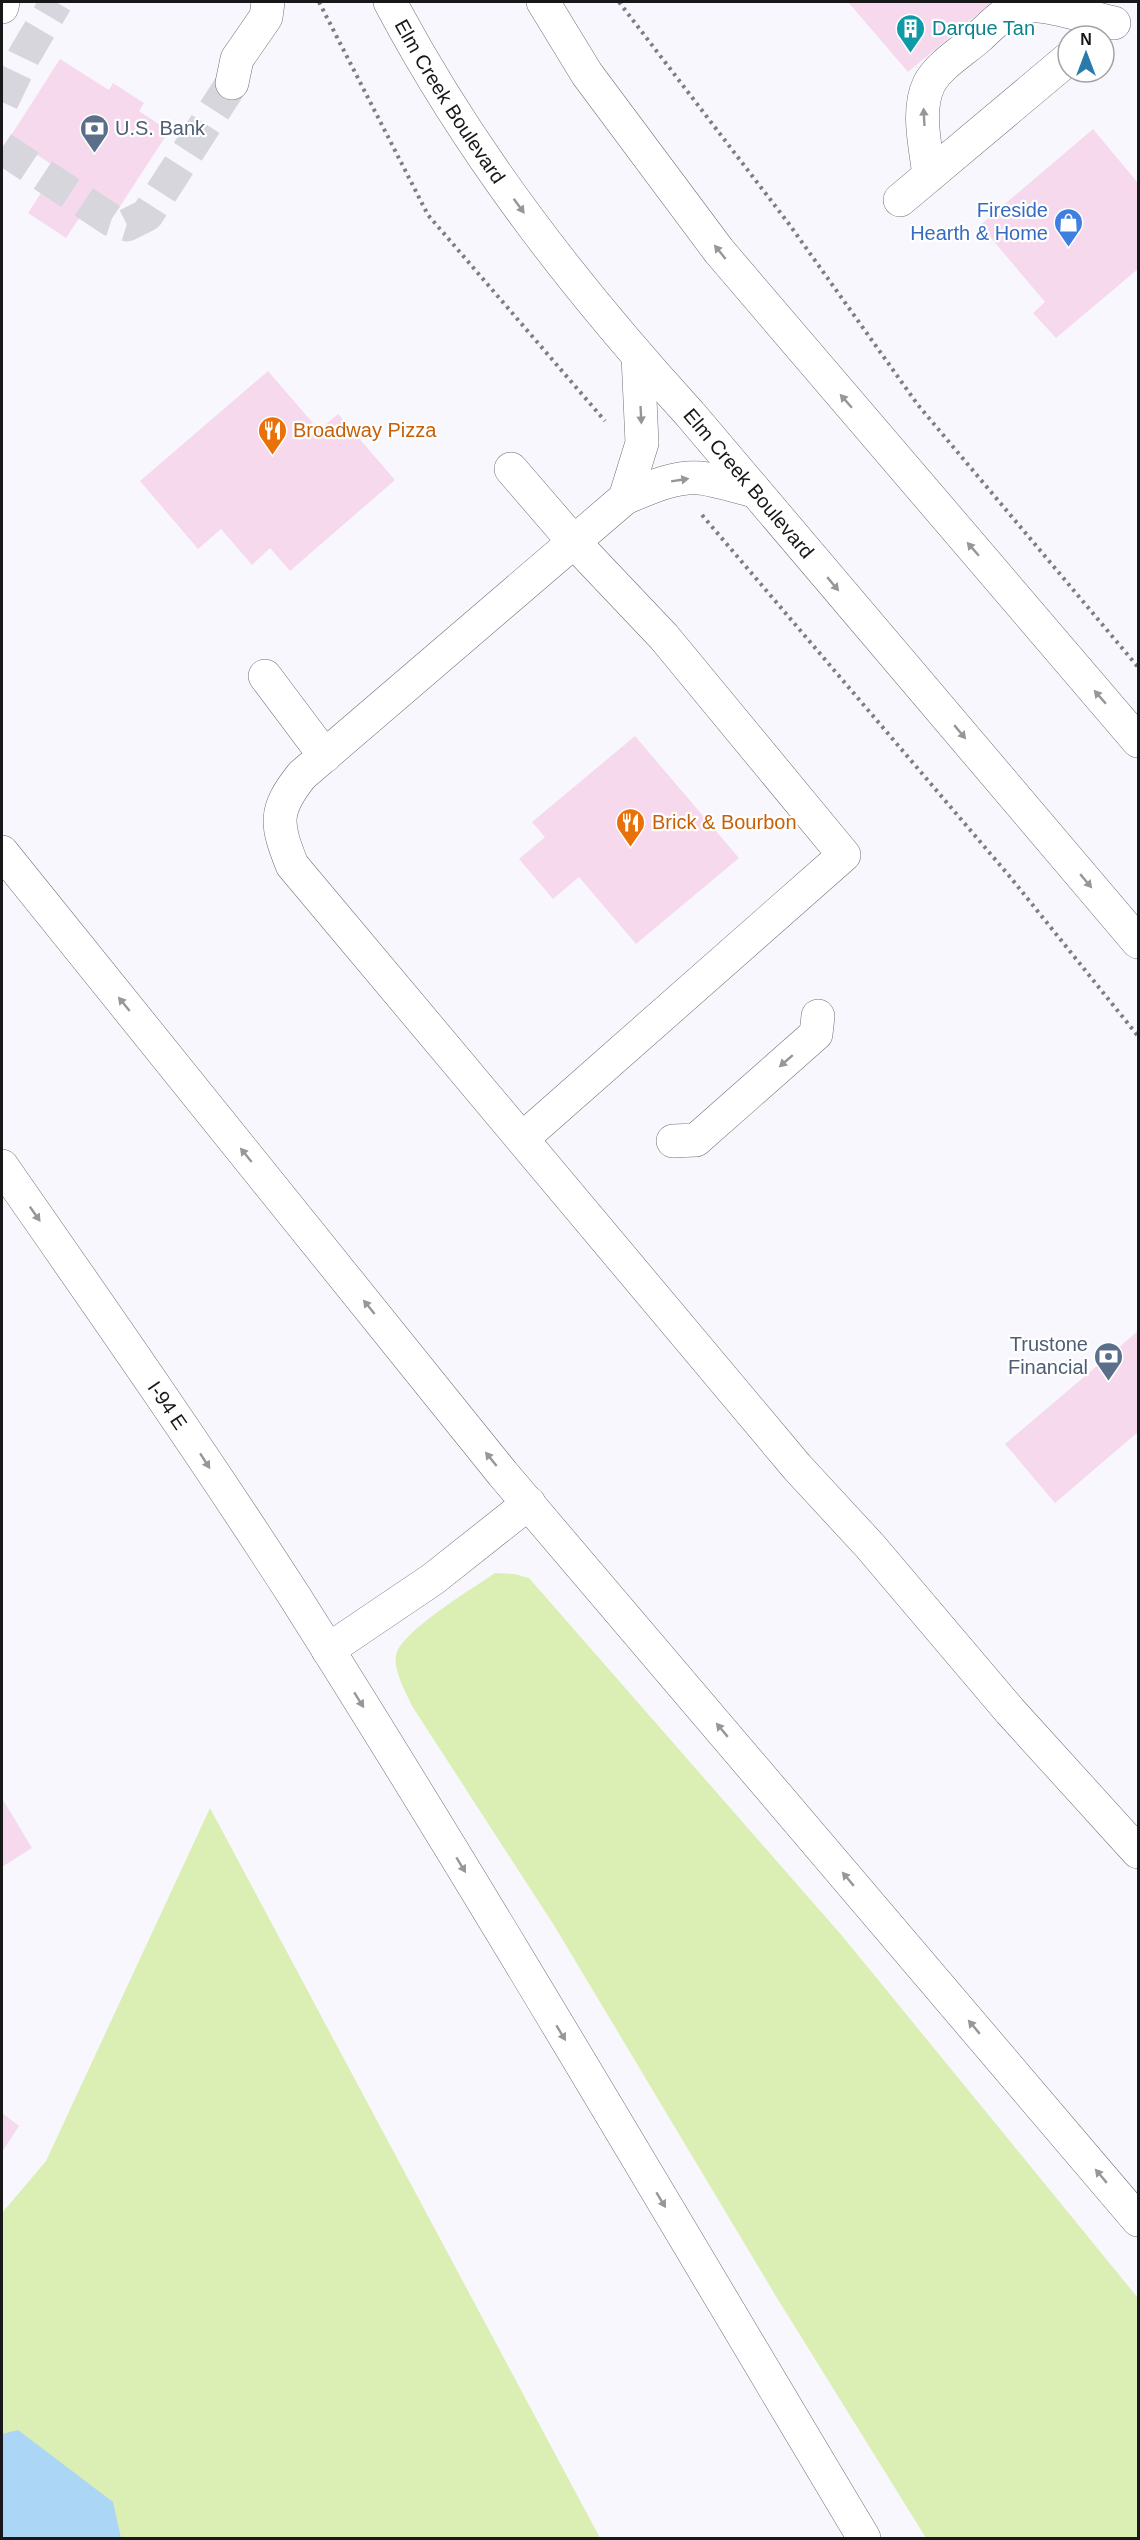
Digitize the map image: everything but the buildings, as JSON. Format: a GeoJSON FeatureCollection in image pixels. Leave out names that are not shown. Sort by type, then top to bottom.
{"type":"FeatureCollection","features":[{"type":"Feature","properties":{"kind":"main road"},"geometry":{"type":"LineString","coordinates":[[2,7],[3,2]]}},
{"type":"Feature","properties":{"kind":"main road"},"geometry":{"type":"LineString","coordinates":[[232,83],[237,59],[266,17],[268,2]]}},
{"type":"Feature","properties":{"kind":"main road","name":"Elm Creek Boulevard"},"geometry":{"type":"LineString","coordinates":[[390,2],[414,46],[484,159],[561,263],[1138,942]]}},
{"type":"Feature","properties":{"kind":"main road"},"geometry":{"type":"LineString","coordinates":[[543,2],[587,74],[718,251],[1138,741]]}},
{"type":"Feature","properties":{"kind":"main road"},"geometry":{"type":"LineString","coordinates":[[929,176],[923,116],[923,99],[929,83],[942,68],[1005,15],[1022,6],[1037,6],[1116,23]]}},
{"type":"Feature","properties":{"kind":"main road"},"geometry":{"type":"LineString","coordinates":[[900,200],[1056,69]]}},
{"type":"Feature","properties":{"kind":"main road"},"geometry":{"type":"LineString","coordinates":[[625,498],[642,443],[638,356]]}},
{"type":"Feature","properties":{"kind":"main road"},"geometry":{"type":"LineString","coordinates":[[512,469],[573,541],[664,637],[844,855],[522,1138]]}},
{"type":"Feature","properties":{"kind":"main road"},"geometry":{"type":"LineString","coordinates":[[755,491],[702,478],[672,481],[625,498],[302,776],[286,794],[279,818],[282,838],[292,865],[797,1467],[870,1546],[1010,1711],[1138,1852]]}},
{"type":"Feature","properties":{"kind":"main road"},"geometry":{"type":"LineString","coordinates":[[265,676],[325,756]]}},
{"type":"Feature","properties":{"kind":"main road"},"geometry":{"type":"LineString","coordinates":[[2,852],[529,1503],[1138,2220]]}},
{"type":"Feature","properties":{"kind":"main road"},"geometry":{"type":"LineString","coordinates":[[673,1141],[696,1140],[816,1034],[818,1016]]}},
{"type":"Feature","properties":{"kind":"main road","name":"I-94 E"},"geometry":{"type":"LineString","coordinates":[[2,1166],[142,1367],[328,1650],[436,1822],[864,2538]]}},
{"type":"Feature","properties":{"kind":"main road"},"geometry":{"type":"LineString","coordinates":[[328,1650],[433,1579],[529,1503]]}},
{"type":"Feature","properties":{"kind":"path"},"geometry":{"type":"LineString","coordinates":[[620,2],[789,224],[918,405],[1138,667]]}},
{"type":"Feature","properties":{"kind":"path"},"geometry":{"type":"LineString","coordinates":[[320,3],[428,215],[638,460]]}},
{"type":"Feature","properties":{"kind":"path"},"geometry":{"type":"LineString","coordinates":[[672,481],[1004,869],[1138,1036]]}},
{"type":"Feature","properties":{"kind":"green space"},"geometry":{"type":"Polygon","coordinates":[[[495,1573],[529,1578],[844,1938],[1138,2298],[1138,2538],[926,2538],[777,2298],[555,1927],[412,1706],[403,1687],[396,1658],[403,1642],[426,1621],[495,1573]]]}},
{"type":"Feature","properties":{"kind":"green space"},"geometry":{"type":"Polygon","coordinates":[[[210,1808],[600,2538],[2,2538],[2,2213],[46,2161],[210,1808]]]}},
{"type":"Feature","properties":{"kind":"water"},"geometry":{"type":"Polygon","coordinates":[[[18,2430],[113,2502],[121,2538],[2,2538],[2,2434],[18,2430]]]}},
{"type":"Feature","properties":{"kind":"tunnel"},"geometry":{"type":"LineString","coordinates":[[2,102],[24,56],[56,2]]}},
{"type":"Feature","properties":{"kind":"tunnel"},"geometry":{"type":"LineString","coordinates":[[2,148],[111,220],[127,225],[147,215],[232,83]]}},
{"type":"Feature","properties":{"kind":"place","name":"Darque Tan"},"geometry":{"type":"Point","coordinates":[911,54]}},
{"type":"Feature","properties":{"kind":"place","name":"U.S. Bank"},"geometry":{"type":"Point","coordinates":[94,154]}},
{"type":"Feature","properties":{"kind":"place","name":"Fireside Hearth & Home"},"geometry":{"type":"Point","coordinates":[1069,248]}},
{"type":"Feature","properties":{"kind":"place","name":"Broadway Pizza"},"geometry":{"type":"Point","coordinates":[272,456]}},
{"type":"Feature","properties":{"kind":"place","name":"Brick & Bourbon"},"geometry":{"type":"Point","coordinates":[631,848]}},
{"type":"Feature","properties":{"kind":"place","name":"Trustone Financial"},"geometry":{"type":"Point","coordinates":[1109,1382]}}]}
